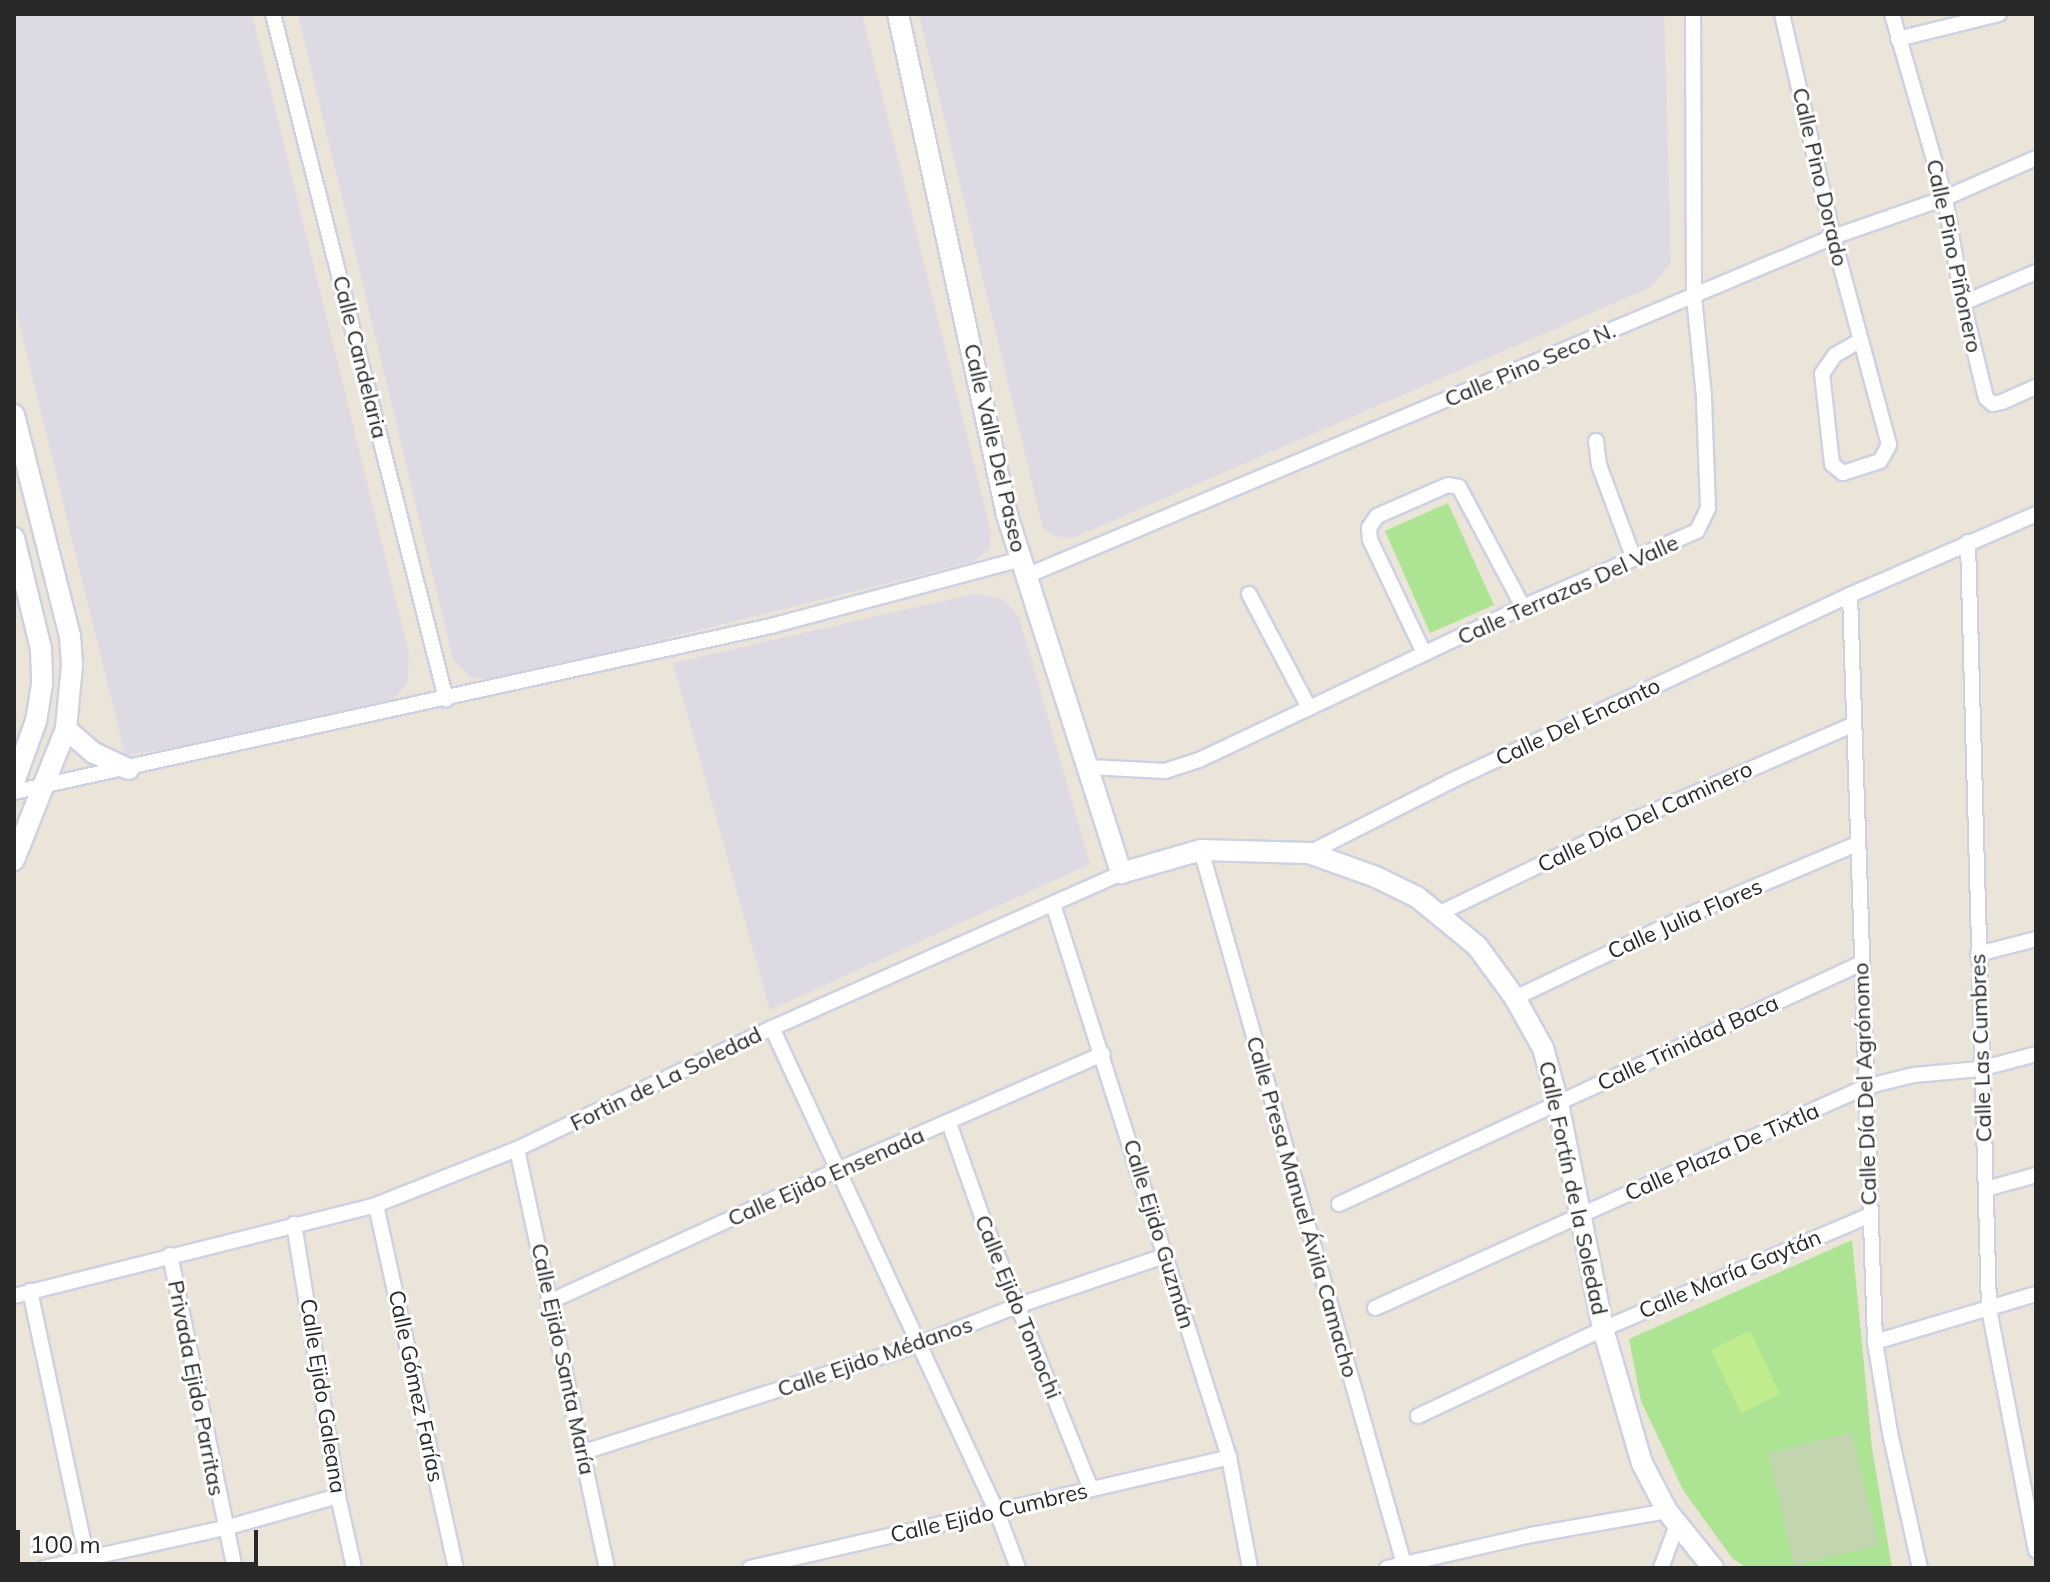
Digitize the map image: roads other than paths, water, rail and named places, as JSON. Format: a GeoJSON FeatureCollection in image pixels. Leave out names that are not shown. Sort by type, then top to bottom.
{"type":"FeatureCollection","features":[{"type":"Feature","properties":{"kind":"street","name":"Calle Candelaria"},"geometry":{"type":"LineString","coordinates":[[273,14],[446,699]]}},
{"type":"Feature","properties":{"kind":"street","name":"Calle Valle Del Paseo"},"geometry":{"type":"LineString","coordinates":[[898,14],[932,158],[983,409],[1023,568],[1090,767],[1121,873]]}},
{"type":"Feature","properties":{"kind":"street","name":"Calle Terrazas Del Valle"},"geometry":{"type":"LineString","coordinates":[[1090,767],[1165,771],[1199,760],[1523,607],[1689,537],[1705,520],[1708,508],[1704,397],[1694,296],[1693,14]]}},
{"type":"Feature","properties":{"kind":"street","name":"Calle Pino Dorado"},"geometry":{"type":"LineString","coordinates":[[1782,14],[1833,237],[1861,340],[1889,445],[1880,461],[1843,473],[1832,464],[1822,374],[1835,355],[1861,340]]}},
{"type":"Feature","properties":{"kind":"street","name":"Calle Pino Piñonero"},"geometry":{"type":"LineString","coordinates":[[1892,14],[1945,198],[1963,303],[1986,398],[1993,404],[2036,387]]}},
{"type":"Feature","properties":{"kind":"street"},"geometry":{"type":"LineString","coordinates":[[1898,39],[1999,14]]}},
{"type":"Feature","properties":{"kind":"street","name":"Calle Pino Seco N."},"geometry":{"type":"LineString","coordinates":[[14,792],[446,699],[1023,568],[1833,237],[1945,198],[2036,158]]}},
{"type":"Feature","properties":{"kind":"street"},"geometry":{"type":"LineString","coordinates":[[1963,303],[2036,272]]}},
{"type":"Feature","properties":{"kind":"street"},"geometry":{"type":"LineString","coordinates":[[14,415],[70,636],[72,665],[66,729],[43,786],[22,825],[14,860]]}},
{"type":"Feature","properties":{"kind":"street"},"geometry":{"type":"LineString","coordinates":[[1596,441],[1599,465],[1634,559]]}},
{"type":"Feature","properties":{"kind":"street"},"geometry":{"type":"LineString","coordinates":[[1424,653],[1370,540],[1369,528],[1377,516],[1448,485],[1459,487],[1523,607]]}},
{"type":"Feature","properties":{"kind":"street","name":"Calle Del Encanto"},"geometry":{"type":"LineString","coordinates":[[1309,853],[1451,781],[1850,595],[2036,514]]}},
{"type":"Feature","properties":{"kind":"street"},"geometry":{"type":"LineString","coordinates":[[14,538],[41,649],[42,684],[36,721],[14,782]]}},
{"type":"Feature","properties":{"kind":"street","name":"Calle Las Cumbres"},"geometry":{"type":"LineString","coordinates":[[1968,542],[1980,1069],[1989,1309],[2036,1550]]}},
{"type":"Feature","properties":{"kind":"street"},"geometry":{"type":"LineString","coordinates":[[1249,594],[1309,708]]}},
{"type":"Feature","properties":{"kind":"street","name":"Calle Día Del Agrónomo"},"geometry":{"type":"LineString","coordinates":[[1850,595],[1875,1342],[1890,1433],[1920,1568]]}},
{"type":"Feature","properties":{"kind":"street","name":"Calle Día Del Caminero"},"geometry":{"type":"LineString","coordinates":[[1440,913],[1629,822],[1852,725]]}},
{"type":"Feature","properties":{"kind":"street"},"geometry":{"type":"LineString","coordinates":[[66,729],[94,753],[129,769]]}},
{"type":"Feature","properties":{"kind":"street","name":"Calle Julia Flores"},"geometry":{"type":"LineString","coordinates":[[1515,998],[1691,914],[1857,844]]}},
{"type":"Feature","properties":{"kind":"street","name":"Fortin de La Soledad"},"geometry":{"type":"LineString","coordinates":[[14,1296],[376,1205],[517,1149],[772,1028],[1121,873],[1201,850],[1309,853]]}},
{"type":"Feature","properties":{"kind":"street","name":"Calle Presa Manuel Ávila Camacho"},"geometry":{"type":"LineString","coordinates":[[1201,850],[1404,1564]]}},
{"type":"Feature","properties":{"kind":"street","name":"Calle Fortín de la Soledad"},"geometry":{"type":"LineString","coordinates":[[1309,853],[1376,877],[1440,913],[1477,946],[1515,998],[1543,1048],[1558,1103],[1603,1329],[1642,1463],[1672,1518],[1713,1568]]}},
{"type":"Feature","properties":{"kind":"street","name":"Calle Ejido Guzmán"},"geometry":{"type":"LineString","coordinates":[[1053,904],[1229,1457],[1250,1568]]}},
{"type":"Feature","properties":{"kind":"street"},"geometry":{"type":"LineString","coordinates":[[1978,954],[2036,939]]}},
{"type":"Feature","properties":{"kind":"street","name":"Calle Trinidad Baca"},"geometry":{"type":"LineString","coordinates":[[1339,1204],[1862,963]]}},
{"type":"Feature","properties":{"kind":"street"},"geometry":{"type":"LineString","coordinates":[[772,1028],[997,1512],[1018,1568]]}},
{"type":"Feature","properties":{"kind":"street","name":"Calle Ejido Ensenada"},"geometry":{"type":"LineString","coordinates":[[549,1302],[837,1170],[1103,1054]]}},
{"type":"Feature","properties":{"kind":"street","name":"Calle Plaza De Tixtla"},"geometry":{"type":"LineString","coordinates":[[1375,1308],[1865,1087],[1914,1075],[1980,1069],[2036,1054]]}},
{"type":"Feature","properties":{"kind":"street","name":"Calle Ejido Tomochi"},"geometry":{"type":"LineString","coordinates":[[949,1123],[1017,1306],[1091,1489]]}},
{"type":"Feature","properties":{"kind":"street","name":"Calle Ejido Santa María"},"geometry":{"type":"LineString","coordinates":[[517,1149],[607,1568]]}},
{"type":"Feature","properties":{"kind":"street"},"geometry":{"type":"LineString","coordinates":[[1986,1189],[2036,1175]]}},
{"type":"Feature","properties":{"kind":"street","name":"Calle Gómez Farías"},"geometry":{"type":"LineString","coordinates":[[376,1205],[456,1568]]}},
{"type":"Feature","properties":{"kind":"street","name":"Calle María Gaytán"},"geometry":{"type":"LineString","coordinates":[[1418,1416],[1603,1329],[1870,1215]]}},
{"type":"Feature","properties":{"kind":"street","name":"Calle Ejido Galeana"},"geometry":{"type":"LineString","coordinates":[[294,1224],[338,1496],[354,1568]]}},
{"type":"Feature","properties":{"kind":"street","name":"Privada Ejido Parritas"},"geometry":{"type":"LineString","coordinates":[[170,1255],[235,1568]]}},
{"type":"Feature","properties":{"kind":"street","name":"Calle Ejido Médanos"},"geometry":{"type":"LineString","coordinates":[[584,1452],[917,1345],[1017,1306],[1165,1256]]}},
{"type":"Feature","properties":{"kind":"street"},"geometry":{"type":"LineString","coordinates":[[30,1291],[89,1564]]}},
{"type":"Feature","properties":{"kind":"street"},"geometry":{"type":"LineString","coordinates":[[1875,1342],[2036,1294]]}},
{"type":"Feature","properties":{"kind":"street","name":"Calle Ejido Cumbres"},"geometry":{"type":"LineString","coordinates":[[750,1568],[1229,1457]]}},
{"type":"Feature","properties":{"kind":"street"},"geometry":{"type":"LineString","coordinates":[[44,1568],[89,1564],[338,1496]]}},
{"type":"Feature","properties":{"kind":"street"},"geometry":{"type":"LineString","coordinates":[[1387,1568],[1531,1535],[1672,1518],[1661,1568]]}}]}
